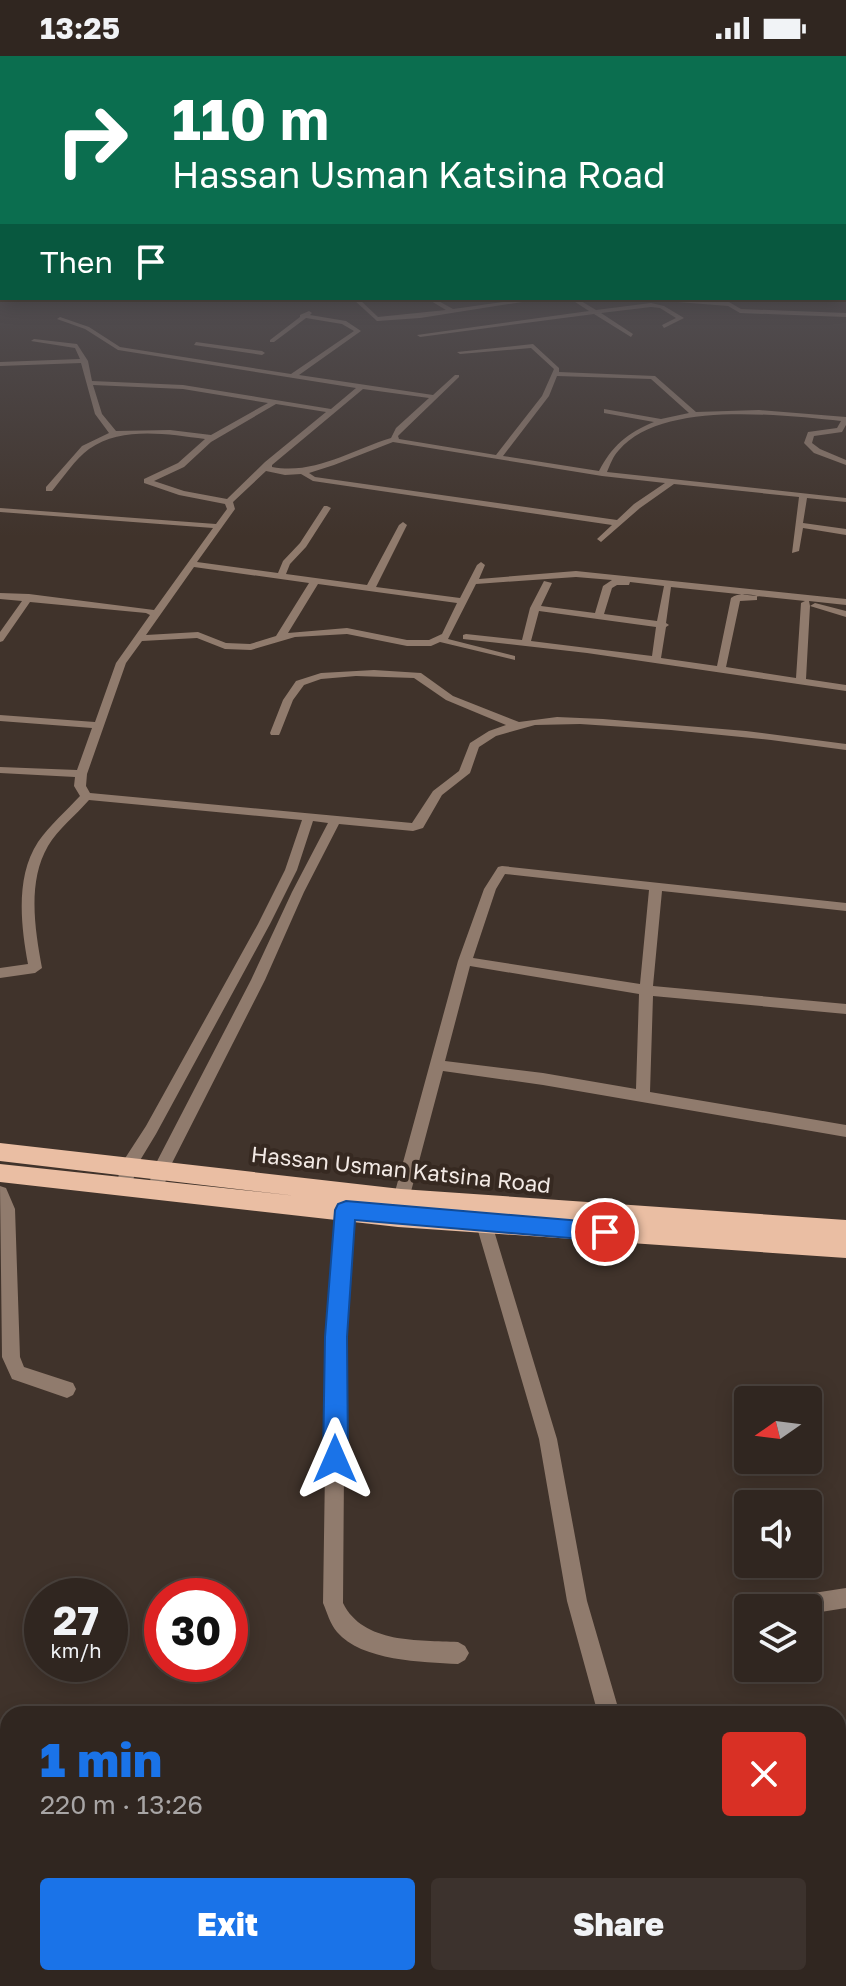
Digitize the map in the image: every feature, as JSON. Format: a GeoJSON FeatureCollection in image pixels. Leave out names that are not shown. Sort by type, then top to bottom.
{"type":"FeatureCollection","features":[{"type":"Feature","properties":{"kind":"main road","name":"Hassan Usman Katsina Road"},"geometry":{"type":"LineString","coordinates":[[0,1152],[126,1176]]}},
{"type":"Feature","properties":{"kind":"main road","name":"Hassan Usman Katsina Road"},"geometry":{"type":"LineString","coordinates":[[0,1173],[126,1176],[846,1230]]}},
{"type":"Feature","properties":{"kind":"main road","name":"Hassan Usman Katsina Road"},"geometry":{"type":"LineString","coordinates":[[158,1179],[346,1210],[484,1224],[846,1248]]}},
{"type":"Feature","properties":{"kind":"street"},"geometry":{"type":"LineString","coordinates":[[82,356],[91,383],[90,397],[100,420],[114,433]]}},
{"type":"Feature","properties":{"kind":"street"},"geometry":{"type":"LineString","coordinates":[[162,356],[435,397]]}},
{"type":"Feature","properties":{"kind":"street"},"geometry":{"type":"LineString","coordinates":[[293,376],[322,356]]}},
{"type":"Feature","properties":{"kind":"street"},"geometry":{"type":"LineString","coordinates":[[497,458],[545,396],[557,374],[557,369],[544,356]]}},
{"type":"Feature","properties":{"kind":"street"},"geometry":{"type":"LineString","coordinates":[[0,364],[85,361]]}},
{"type":"Feature","properties":{"kind":"street"},"geometry":{"type":"LineString","coordinates":[[557,374],[653,377],[696,416]]}},
{"type":"Feature","properties":{"kind":"street"},"geometry":{"type":"LineString","coordinates":[[305,474],[394,439],[457,376]]}},
{"type":"Feature","properties":{"kind":"street"},"geometry":{"type":"LineString","coordinates":[[91,383],[183,387],[332,411]]}},
{"type":"Feature","properties":{"kind":"street"},"geometry":{"type":"LineString","coordinates":[[229,502],[362,387]]}},
{"type":"Feature","properties":{"kind":"street"},"geometry":{"type":"LineString","coordinates":[[229,502],[182,493],[147,481],[181,465],[213,438],[273,403]]}},
{"type":"Feature","properties":{"kind":"street"},"geometry":{"type":"LineString","coordinates":[[607,411],[661,421],[696,416],[769,413],[846,419],[839,430],[811,434],[808,443],[817,451],[846,463]]}},
{"type":"Feature","properties":{"kind":"street"},"geometry":{"type":"LineString","coordinates":[[602,474],[617,448],[661,421]]}},
{"type":"Feature","properties":{"kind":"street"},"geometry":{"type":"LineString","coordinates":[[49,489],[85,448],[114,433],[170,432],[213,438]]}},
{"type":"Feature","properties":{"kind":"street"},"geometry":{"type":"LineString","coordinates":[[394,439],[602,474],[846,500]]}},
{"type":"Feature","properties":{"kind":"street"},"geometry":{"type":"LineString","coordinates":[[266,467],[305,474],[313,479],[618,523]]}},
{"type":"Feature","properties":{"kind":"street"},"geometry":{"type":"LineString","coordinates":[[601,539],[672,482]]}},
{"type":"Feature","properties":{"kind":"street"},"geometry":{"type":"LineString","coordinates":[[795,551],[803,496]]}},
{"type":"Feature","properties":{"kind":"street"},"geometry":{"type":"LineString","coordinates":[[86,796],[80,786],[81,774],[121,663],[231,509],[229,502]]}},
{"type":"Feature","properties":{"kind":"street"},"geometry":{"type":"LineString","coordinates":[[281,576],[286,563],[303,545],[327,508]]}},
{"type":"Feature","properties":{"kind":"street"},"geometry":{"type":"LineString","coordinates":[[0,510],[216,526]]}},
{"type":"Feature","properties":{"kind":"street"},"geometry":{"type":"LineString","coordinates":[[370,589],[403,525]]}},
{"type":"Feature","properties":{"kind":"street"},"geometry":{"type":"LineString","coordinates":[[800,525],[846,532]]}},
{"type":"Feature","properties":{"kind":"street"},"geometry":{"type":"LineString","coordinates":[[191,564],[460,601]]}},
{"type":"Feature","properties":{"kind":"street"},"geometry":{"type":"LineString","coordinates":[[442,640],[481,565]]}},
{"type":"Feature","properties":{"kind":"street"},"geometry":{"type":"LineString","coordinates":[[472,582],[576,574],[846,602]]}},
{"type":"Feature","properties":{"kind":"street"},"geometry":{"type":"LineString","coordinates":[[279,639],[315,581]]}},
{"type":"Feature","properties":{"kind":"street"},"geometry":{"type":"LineString","coordinates":[[526,642],[535,608],[547,583]]}},
{"type":"Feature","properties":{"kind":"street"},"geometry":{"type":"LineString","coordinates":[[598,617],[610,583],[806,603],[846,614]]}},
{"type":"Feature","properties":{"kind":"street"},"geometry":{"type":"LineString","coordinates":[[656,660],[664,625],[667,588]]}},
{"type":"Feature","properties":{"kind":"street"},"geometry":{"type":"LineString","coordinates":[[0,596],[149,610],[156,615]]}},
{"type":"Feature","properties":{"kind":"street"},"geometry":{"type":"LineString","coordinates":[[0,639],[29,597]]}},
{"type":"Feature","properties":{"kind":"street"},"geometry":{"type":"LineString","coordinates":[[721,669],[736,598]]}},
{"type":"Feature","properties":{"kind":"street"},"geometry":{"type":"LineString","coordinates":[[801,681],[806,603]]}},
{"type":"Feature","properties":{"kind":"street"},"geometry":{"type":"LineString","coordinates":[[535,608],[664,625]]}},
{"type":"Feature","properties":{"kind":"street"},"geometry":{"type":"LineString","coordinates":[[139,638],[198,635],[225,646],[251,647],[294,634],[347,631],[407,643],[442,640],[511,658]]}},
{"type":"Feature","properties":{"kind":"street"},"geometry":{"type":"LineString","coordinates":[[466,637],[526,642],[846,688]]}},
{"type":"Feature","properties":{"kind":"street"},"geometry":{"type":"LineString","coordinates":[[275,733],[285,706],[301,682],[312,677],[381,673],[417,675],[428,686],[497,719],[518,725],[591,720],[753,733],[846,747]]}},
{"type":"Feature","properties":{"kind":"street"},"geometry":{"type":"LineString","coordinates":[[0,718],[97,725]]}},
{"type":"Feature","properties":{"kind":"street"},"geometry":{"type":"LineString","coordinates":[[86,796],[336,818],[404,828],[419,825],[437,793],[464,773],[474,745],[518,725]]}},
{"type":"Feature","properties":{"kind":"street"},"geometry":{"type":"LineString","coordinates":[[0,770],[81,774]]}},
{"type":"Feature","properties":{"kind":"street"},"geometry":{"type":"LineString","coordinates":[[0,973],[35,968],[28,923],[28,894],[37,862],[53,831],[63,825],[86,796]]}},
{"type":"Feature","properties":{"kind":"street"},"geometry":{"type":"LineString","coordinates":[[126,1176],[264,924],[291,870],[309,816]]}},
{"type":"Feature","properties":{"kind":"street"},"geometry":{"type":"LineString","coordinates":[[158,1179],[336,818]]}},
{"type":"Feature","properties":{"kind":"street"},"geometry":{"type":"LineString","coordinates":[[401,1199],[465,961],[490,889],[502,870],[846,907]]}},
{"type":"Feature","properties":{"kind":"street"},"geometry":{"type":"LineString","coordinates":[[643,1095],[646,990],[656,885]]}},
{"type":"Feature","properties":{"kind":"street"},"geometry":{"type":"LineString","coordinates":[[465,961],[646,990],[846,1009]]}},
{"type":"Feature","properties":{"kind":"street"},"geometry":{"type":"LineString","coordinates":[[437,1065],[643,1095],[846,1131]]}},
{"type":"Feature","properties":{"kind":"street"},"geometry":{"type":"LineString","coordinates":[[0,1193],[7,1209],[11,1357],[18,1373],[67,1389]]}},
{"type":"Feature","properties":{"kind":"street"},"geometry":{"type":"LineString","coordinates":[[346,1210],[336,1337],[333,1603],[345,1625],[362,1636],[406,1649],[458,1653]]}},
{"type":"Feature","properties":{"kind":"street"},"geometry":{"type":"LineString","coordinates":[[484,1224],[548,1439],[577,1601],[607,1706]]}},
{"type":"Feature","properties":{"kind":"street"},"geometry":{"type":"LineString","coordinates":[[822,1602],[846,1598]]}},
{"type":"Feature","properties":{"kind":"route"},"geometry":{"type":"LineString","coordinates":[[335,1459],[336,1337],[346,1210],[398,1217],[605,1232]]}}]}
